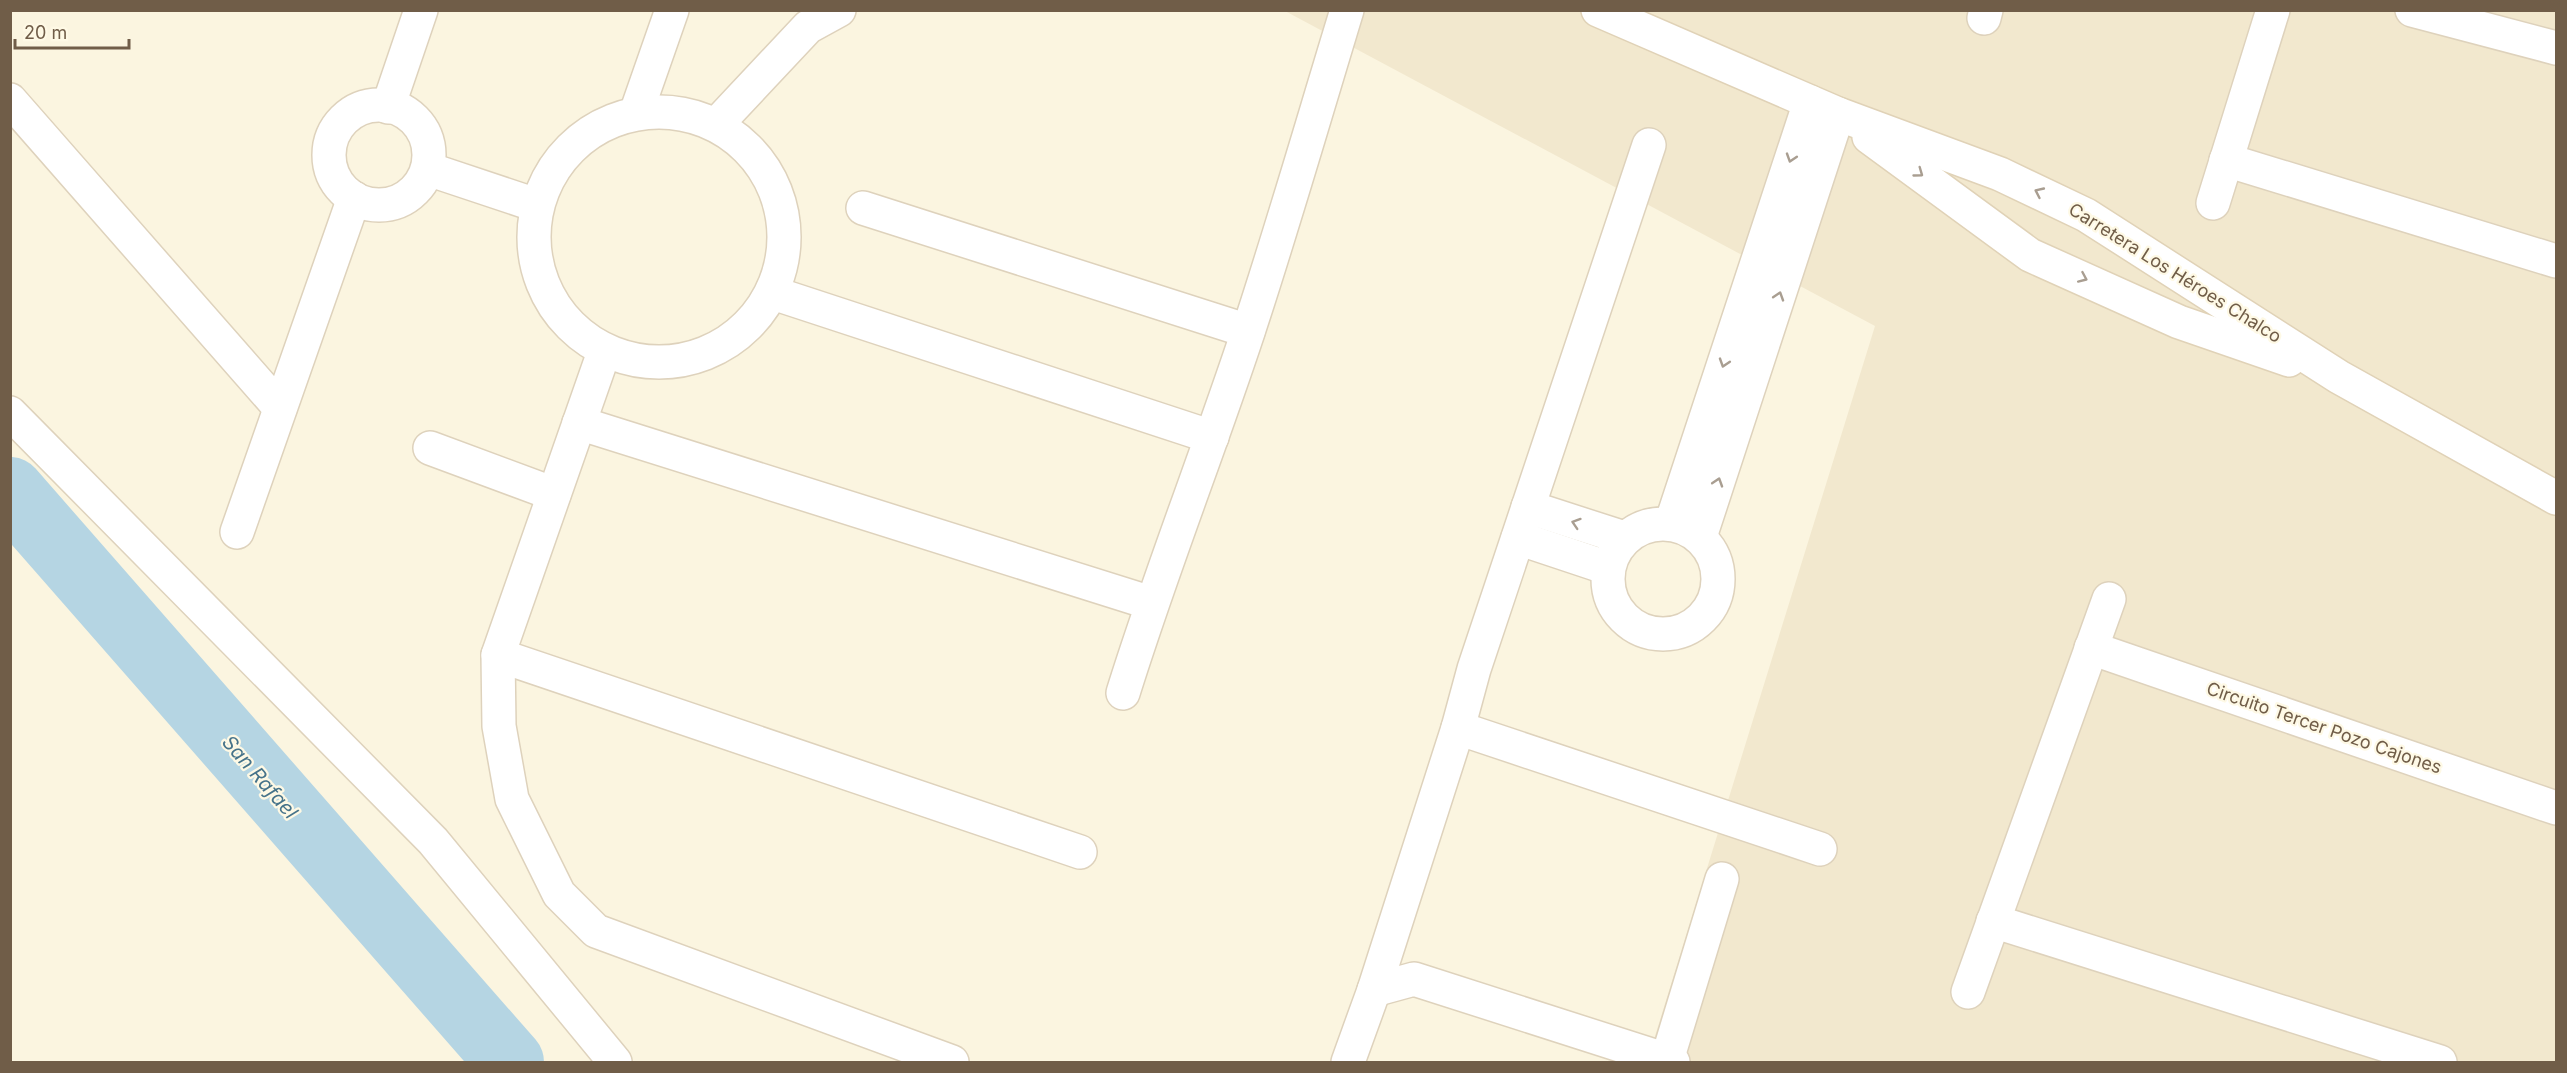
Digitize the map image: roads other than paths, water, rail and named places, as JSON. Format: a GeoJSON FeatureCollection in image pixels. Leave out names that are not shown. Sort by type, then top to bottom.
{"type":"FeatureCollection","features":[{"type":"Feature","properties":{"kind":"street"},"geometry":{"type":"LineString","coordinates":[[388,107],[421,10]]}},
{"type":"Feature","properties":{"kind":"street"},"geometry":{"type":"LineString","coordinates":[[636,113],[672,10]]}},
{"type":"Feature","properties":{"kind":"street"},"geometry":{"type":"LineString","coordinates":[[716,125],[808,27],[839,10]]}},
{"type":"Feature","properties":{"kind":"street"},"geometry":{"type":"LineString","coordinates":[[1123,693],[1151,603],[1248,331],[1347,10]]}},
{"type":"Feature","properties":{"kind":"street","name":"Carretera Los Héroes Chalco"},"geometry":{"type":"LineString","coordinates":[[1598,10],[1824,108],[2000,174],[2086,214],[2339,377],[2556,498]]}},
{"type":"Feature","properties":{"kind":"street"},"geometry":{"type":"LineString","coordinates":[[2213,203],[2273,10]]}},
{"type":"Feature","properties":{"kind":"street"},"geometry":{"type":"LineString","coordinates":[[2412,10],[2556,48]]}},
{"type":"Feature","properties":{"kind":"street"},"geometry":{"type":"LineString","coordinates":[[10,100],[280,408]]}},
{"type":"Feature","properties":{"kind":"street"},"geometry":{"type":"LineString","coordinates":[[382,105],[405,112],[422,129],[430,152],[428,169],[410,195],[388,205],[364,204],[343,191],[330,171],[329,147],[339,124],[358,110],[382,105]]}},
{"type":"Feature","properties":{"kind":"street"},"geometry":{"type":"LineString","coordinates":[[1685,531],[1824,108]]}},
{"type":"Feature","properties":{"kind":"street","name":"Carretera Los Héroes Chalco"},"geometry":{"type":"LineString","coordinates":[[1824,108],[2030,255],[2179,322],[2339,377]]}},
{"type":"Feature","properties":{"kind":"street"},"geometry":{"type":"LineString","coordinates":[[677,112],[716,125],[755,154],[780,197],[787,246],[774,293],[730,343],[668,364],[604,352],[562,320],[537,273],[536,204],[551,171],[587,134],[636,113],[677,112]]}},
{"type":"Feature","properties":{"kind":"street"},"geometry":{"type":"LineString","coordinates":[[1348,1062],[1374,990],[1458,728],[1474,669],[1649,145]]}},
{"type":"Feature","properties":{"kind":"street"},"geometry":{"type":"LineString","coordinates":[[2226,160],[2556,261]]}},
{"type":"Feature","properties":{"kind":"street"},"geometry":{"type":"LineString","coordinates":[[428,169],[536,204]]}},
{"type":"Feature","properties":{"kind":"street"},"geometry":{"type":"LineString","coordinates":[[237,532],[354,198]]}},
{"type":"Feature","properties":{"kind":"street"},"geometry":{"type":"LineString","coordinates":[[863,208],[1248,331]]}},
{"type":"Feature","properties":{"kind":"street"},"geometry":{"type":"LineString","coordinates":[[774,293],[1212,437]]}},
{"type":"Feature","properties":{"kind":"street"},"geometry":{"type":"LineString","coordinates":[[604,352],[498,655],[499,726],[512,799],[559,894],[596,931],[952,1062]]}},
{"type":"Feature","properties":{"kind":"street"},"geometry":{"type":"LineString","coordinates":[[10,413],[433,841],[615,1062]]}},
{"type":"Feature","properties":{"kind":"street"},"geometry":{"type":"LineString","coordinates":[[579,423],[1151,603]]}},
{"type":"Feature","properties":{"kind":"street"},"geometry":{"type":"LineString","coordinates":[[430,448],[554,494]]}},
{"type":"Feature","properties":{"kind":"street"},"geometry":{"type":"LineString","coordinates":[[1528,507],[1624,538]]}},
{"type":"Feature","properties":{"kind":"street"},"geometry":{"type":"LineString","coordinates":[[1646,526],[1685,531],[1714,558],[1719,584],[1711,608],[1693,626],[1668,635],[1642,632],[1621,616],[1609,594],[1608,568],[1614,552],[1624,538],[1646,526]]}},
{"type":"Feature","properties":{"kind":"street"},"geometry":{"type":"LineString","coordinates":[[1518,538],[1608,568]]}},
{"type":"Feature","properties":{"kind":"street"},"geometry":{"type":"LineString","coordinates":[[1968,992],[2109,599]]}},
{"type":"Feature","properties":{"kind":"street","name":"Circuito Tercer Pozo Cajones"},"geometry":{"type":"LineString","coordinates":[[2091,648],[2556,808]]}},
{"type":"Feature","properties":{"kind":"street"},"geometry":{"type":"LineString","coordinates":[[498,655],[1080,852]]}},
{"type":"Feature","properties":{"kind":"street"},"geometry":{"type":"LineString","coordinates":[[1458,728],[1820,849]]}},
{"type":"Feature","properties":{"kind":"street"},"geometry":{"type":"LineString","coordinates":[[1374,990],[1414,978],[1670,1061],[1722,879]]}},
{"type":"Feature","properties":{"kind":"street"},"geometry":{"type":"LineString","coordinates":[[1994,921],[2440,1062]]}},
{"type":"Feature","properties":{"kind":"waterway","name":"San Rafael"},"geometry":{"type":"LineString","coordinates":[[10,491],[510,1062]]}}]}
